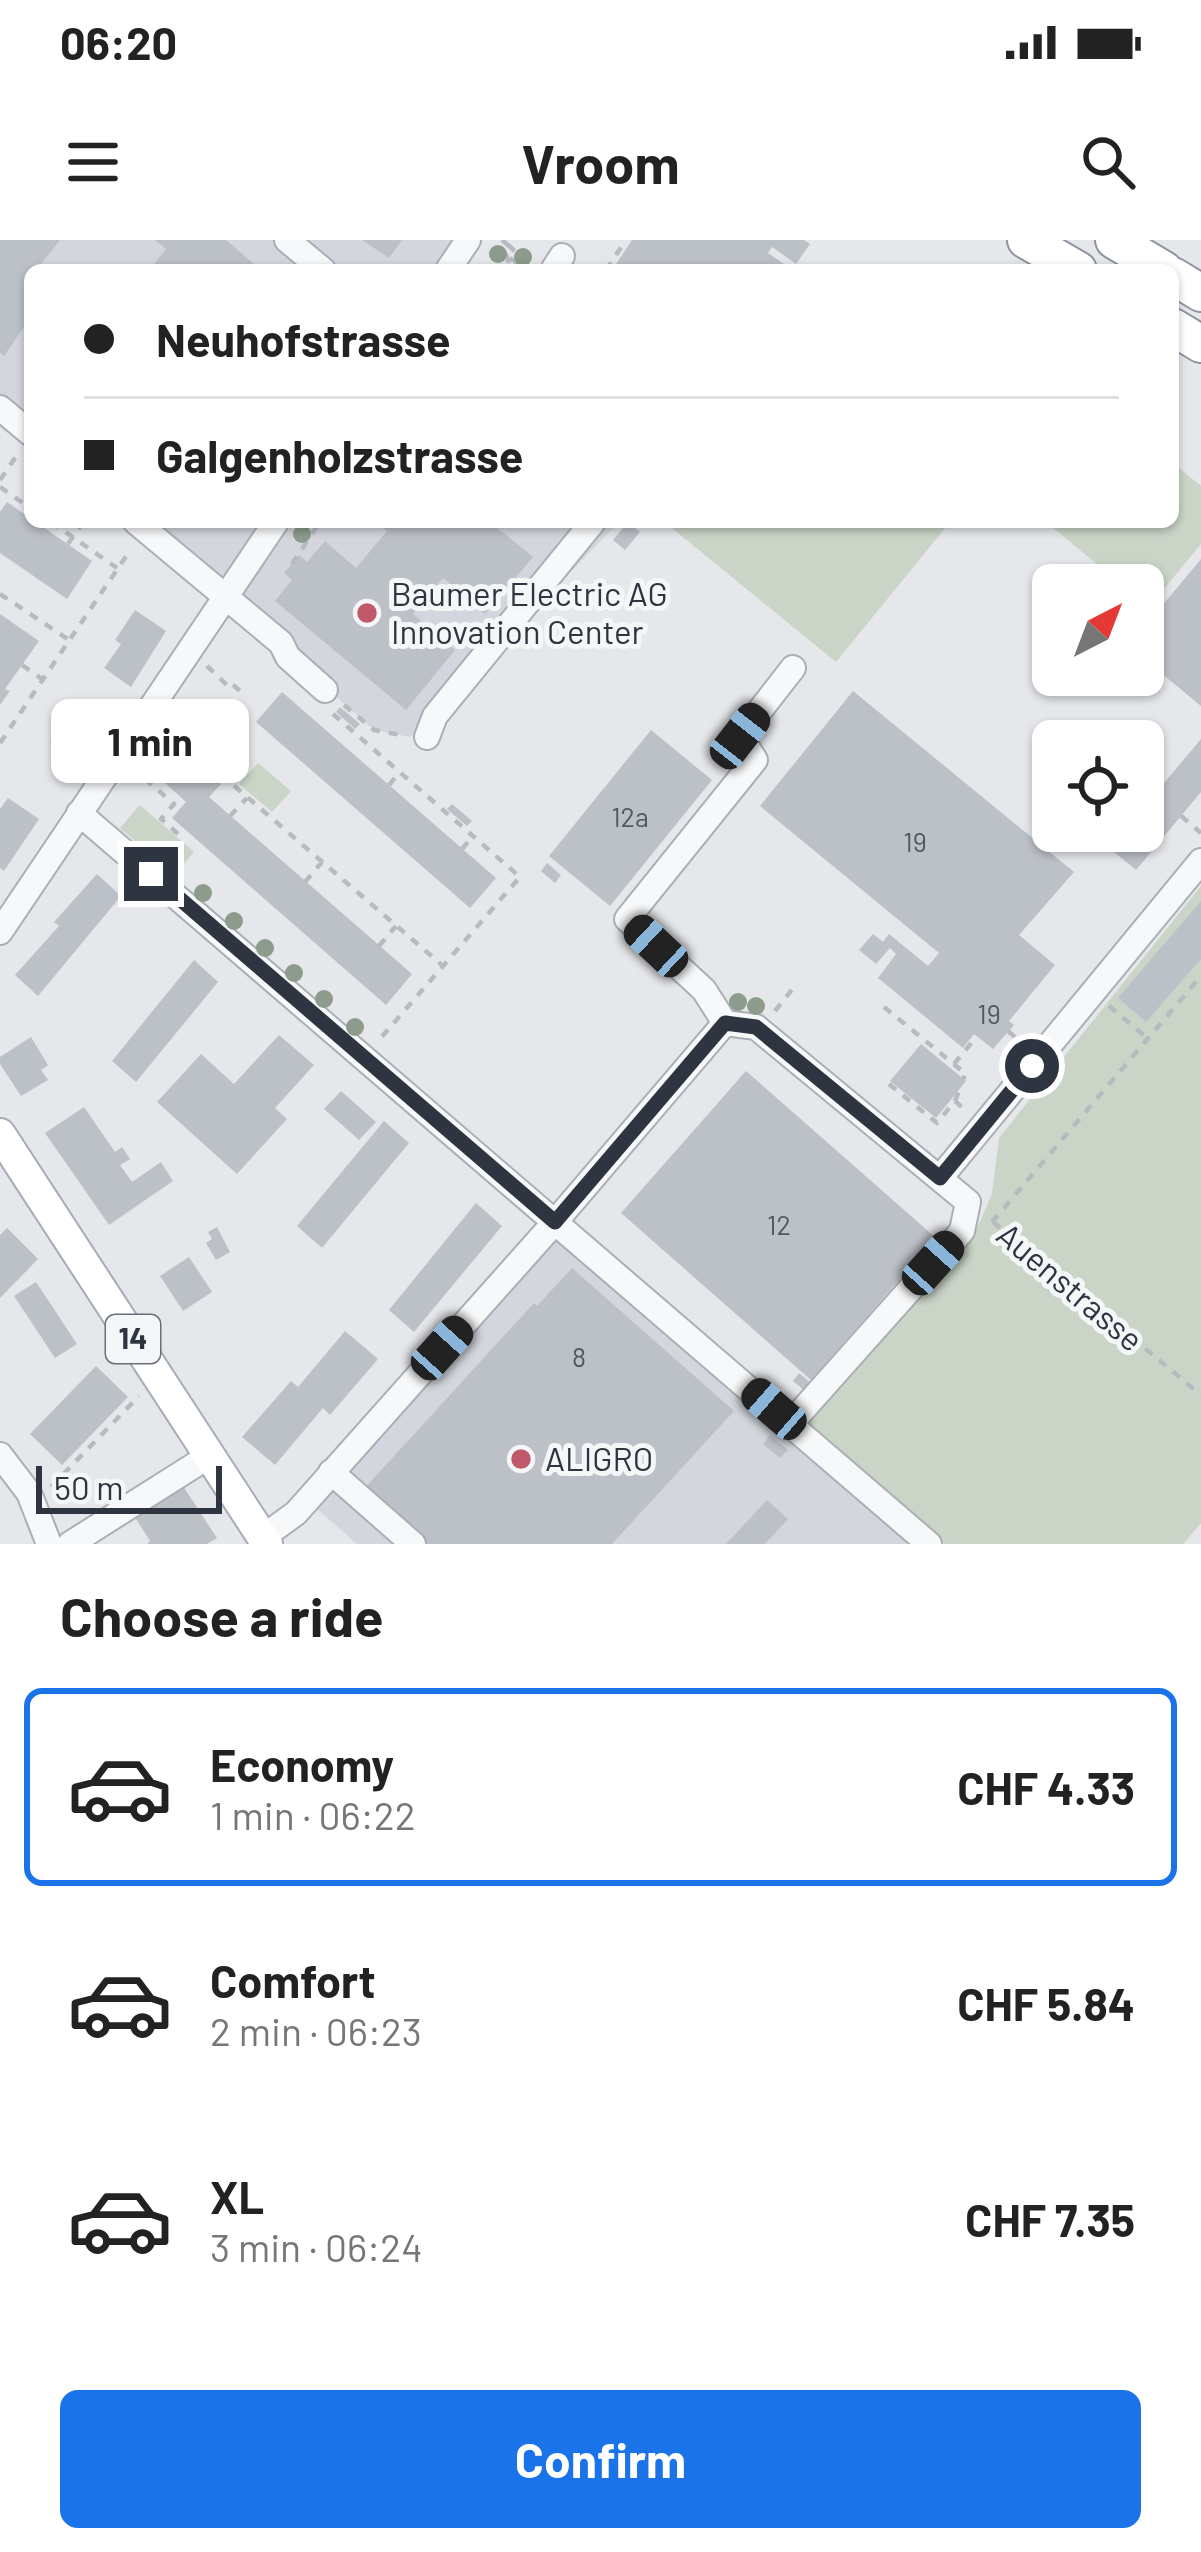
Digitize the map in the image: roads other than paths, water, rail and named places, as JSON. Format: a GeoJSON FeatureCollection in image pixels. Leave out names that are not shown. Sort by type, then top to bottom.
{"type":"FeatureCollection","features":[{"type":"Feature","properties":{"kind":"highway"},"geometry":{"type":"LineString","coordinates":[[1026,240],[1068,264]]}},
{"type":"Feature","properties":{"kind":"highway"},"geometry":{"type":"LineString","coordinates":[[1114,240],[1154,264]]}},
{"type":"Feature","properties":{"kind":"main road","name":"14"},"geometry":{"type":"LineString","coordinates":[[0,1134],[265,1541]]}},
{"type":"Feature","properties":{"kind":"street"},"geometry":{"type":"LineString","coordinates":[[287,240],[316,264]]}},
{"type":"Feature","properties":{"kind":"street"},"geometry":{"type":"LineString","coordinates":[[0,409],[24,441]]}},
{"type":"Feature","properties":{"kind":"street"},"geometry":{"type":"LineString","coordinates":[[144,528],[281,643],[288,657],[325,690]]}},
{"type":"Feature","properties":{"kind":"street"},"geometry":{"type":"LineString","coordinates":[[0,932],[272,528]]}},
{"type":"Feature","properties":{"kind":"street"},"geometry":{"type":"LineString","coordinates":[[419,737],[588,528]]}},
{"type":"Feature","properties":{"kind":"street"},"geometry":{"type":"LineString","coordinates":[[265,1541],[296,1513],[555,1222],[725,1023],[704,990],[627,919],[755,760],[740,736],[793,668]]}},
{"type":"Feature","properties":{"kind":"street"},"geometry":{"type":"LineString","coordinates":[[80,813],[929,1544]]}},
{"type":"Feature","properties":{"kind":"street"},"geometry":{"type":"LineString","coordinates":[[940,1178],[1201,860]]}},
{"type":"Feature","properties":{"kind":"street","name":"Auenstrasse"},"geometry":{"type":"LineString","coordinates":[[725,1023],[756,1027],[968,1202],[962,1231],[791,1423]]}},
{"type":"Feature","properties":{"kind":"street"},"geometry":{"type":"LineString","coordinates":[[0,1455],[30,1497],[49,1544]]}},
{"type":"Feature","properties":{"kind":"street"},"geometry":{"type":"LineString","coordinates":[[70,1544],[209,1456]]}},
{"type":"Feature","properties":{"kind":"street"},"geometry":{"type":"LineString","coordinates":[[331,1472],[412,1544]]}},
{"type":"Feature","properties":{"kind":"place","name":"Baumer Electric AG Innovation Center"},"geometry":{"type":"Point","coordinates":[367,613]}},
{"type":"Feature","properties":{"kind":"place","name":"ALIGRO"},"geometry":{"type":"Point","coordinates":[521,1459]}}]}
